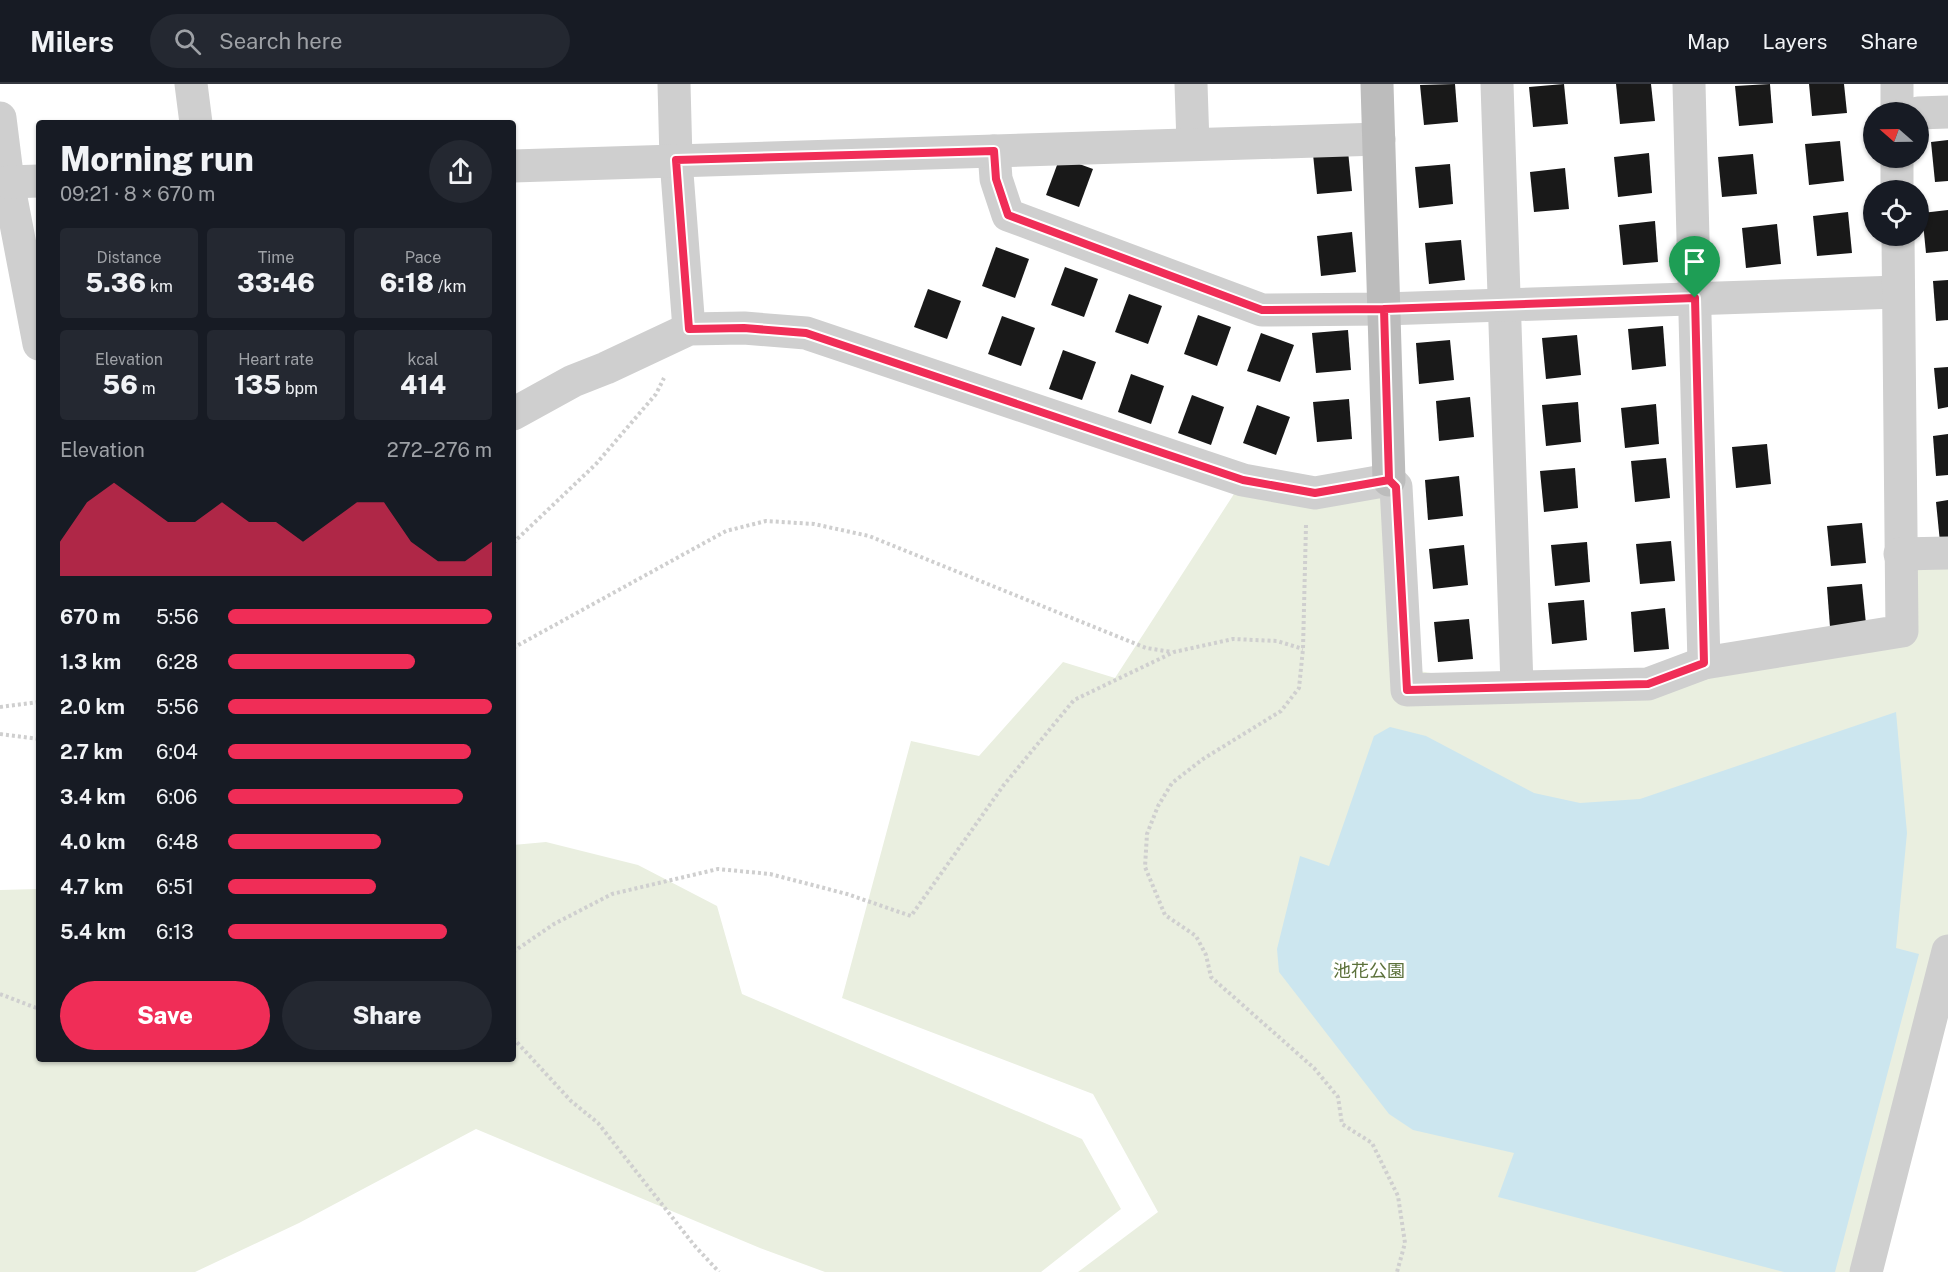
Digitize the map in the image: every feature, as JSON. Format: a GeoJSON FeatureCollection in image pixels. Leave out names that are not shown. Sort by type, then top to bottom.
{"type":"FeatureCollection","features":[{"type":"Feature","properties":{"kind":"street"},"geometry":{"type":"LineString","coordinates":[[191,84],[196,120]]}},
{"type":"Feature","properties":{"kind":"street"},"geometry":{"type":"LineString","coordinates":[[674,84],[676,160],[689,329]]}},
{"type":"Feature","properties":{"kind":"street"},"geometry":{"type":"LineString","coordinates":[[1191,84],[1193,144]]}},
{"type":"Feature","properties":{"kind":"street"},"geometry":{"type":"LineString","coordinates":[[1377,84],[1389,480],[1396,487],[1407,690],[1648,684],[1704,663],[1902,631],[1898,246]]}},
{"type":"Feature","properties":{"kind":"street"},"geometry":{"type":"LineString","coordinates":[[1497,84],[1517,686]]}},
{"type":"Feature","properties":{"kind":"street"},"geometry":{"type":"LineString","coordinates":[[1689,84],[1704,663]]}},
{"type":"Feature","properties":{"kind":"street"},"geometry":{"type":"LineString","coordinates":[[1897,84],[1897,102]]}},
{"type":"Feature","properties":{"kind":"street"},"geometry":{"type":"LineString","coordinates":[[1929,113],[1948,112]]}},
{"type":"Feature","properties":{"kind":"street"},"geometry":{"type":"LineString","coordinates":[[0,118],[24,181],[36,311]]}},
{"type":"Feature","properties":{"kind":"street"},"geometry":{"type":"LineString","coordinates":[[516,166],[1379,139]]}},
{"type":"Feature","properties":{"kind":"street"},"geometry":{"type":"LineString","coordinates":[[994,151],[996,179],[1008,215],[1262,310],[1384,309],[1898,292]]}},
{"type":"Feature","properties":{"kind":"street"},"geometry":{"type":"LineString","coordinates":[[516,412],[573,381],[689,329],[744,328],[806,333],[1243,480],[1315,493],[1389,480]]}},
{"type":"Feature","properties":{"kind":"street"},"geometry":{"type":"LineString","coordinates":[[1900,554],[1948,553]]}},
{"type":"Feature","properties":{"kind":"street"},"geometry":{"type":"LineString","coordinates":[[1866,1272],[1948,951]]}},
{"type":"Feature","properties":{"kind":"path"},"geometry":{"type":"LineString","coordinates":[[516,540],[596,464],[656,394],[665,375]]}},
{"type":"Feature","properties":{"kind":"path"},"geometry":{"type":"LineString","coordinates":[[1307,492],[1303,649],[1299,688],[1281,711],[1203,759],[1172,783],[1158,806],[1147,834],[1145,867],[1165,915],[1196,936],[1206,955],[1211,977],[1314,1068],[1338,1097],[1342,1124],[1372,1143],[1398,1196],[1405,1243],[1397,1272]]}},
{"type":"Feature","properties":{"kind":"path"},"geometry":{"type":"LineString","coordinates":[[516,646],[726,531],[766,521],[814,524],[869,536],[1146,648],[1174,652]]}},
{"type":"Feature","properties":{"kind":"path"},"geometry":{"type":"LineString","coordinates":[[516,950],[554,924],[612,894],[718,869],[770,874],[848,894],[911,916],[1003,786],[1074,700],[1174,652],[1233,639],[1277,641],[1303,649]]}},
{"type":"Feature","properties":{"kind":"path"},"geometry":{"type":"LineString","coordinates":[[0,707],[36,702]]}},
{"type":"Feature","properties":{"kind":"path"},"geometry":{"type":"LineString","coordinates":[[0,734],[36,739]]}},
{"type":"Feature","properties":{"kind":"path"},"geometry":{"type":"LineString","coordinates":[[0,994],[36,1008]]}},
{"type":"Feature","properties":{"kind":"path"},"geometry":{"type":"LineString","coordinates":[[516,1041],[571,1101],[598,1123],[694,1245],[719,1272]]}},
{"type":"Feature","properties":{"kind":"green space","name":"池花公園"},"geometry":{"type":"Polygon","coordinates":[[[1243,480],[1396,487],[1405,669],[1517,686],[1902,631],[1900,554],[1948,553],[1948,951],[1866,1272],[1078,1272],[1158,1212],[1093,1094],[842,998],[911,741],[979,756],[1063,662],[1115,678],[1243,480]]]}},
{"type":"Feature","properties":{"kind":"green space"},"geometry":{"type":"Polygon","coordinates":[[[546,842],[638,865],[717,906],[742,994],[1082,1139],[1121,1209],[1041,1272],[825,1272],[760,1248],[476,1129],[299,1223],[195,1272],[0,1272],[0,890],[36,889],[36,1062],[516,1062],[516,845],[546,842]]]}},
{"type":"Feature","properties":{"kind":"water"},"geometry":{"type":"Polygon","coordinates":[[[1896,712],[1907,833],[1896,948],[1919,954],[1835,1272],[1784,1272],[1498,1197],[1514,1153],[1413,1130],[1389,1114],[1279,972],[1277,949],[1300,856],[1329,866],[1374,736],[1390,727],[1426,736],[1534,793],[1580,803],[1640,799],[1896,712]]]}},
{"type":"Feature","properties":{"kind":"building"},"geometry":{"type":"Polygon","coordinates":[[[1455,84],[1458,122],[1424,125],[1420,85],[1455,84]]]}},
{"type":"Feature","properties":{"kind":"building"},"geometry":{"type":"Polygon","coordinates":[[[1564,84],[1568,124],[1533,127],[1529,87],[1564,84]]]}},
{"type":"Feature","properties":{"kind":"building"},"geometry":{"type":"Polygon","coordinates":[[[1616,84],[1651,84],[1655,121],[1620,124],[1616,84]]]}},
{"type":"Feature","properties":{"kind":"building"},"geometry":{"type":"Polygon","coordinates":[[[1770,84],[1773,123],[1739,126],[1735,86],[1770,84]]]}},
{"type":"Feature","properties":{"kind":"building"},"geometry":{"type":"Polygon","coordinates":[[[1809,84],[1844,84],[1847,113],[1812,116],[1809,84]]]}},
{"type":"Feature","properties":{"kind":"building"},"geometry":{"type":"Polygon","coordinates":[[[1948,140],[1948,181],[1935,182],[1931,142],[1948,140]]]}},
{"type":"Feature","properties":{"kind":"building"},"geometry":{"type":"Polygon","coordinates":[[[1840,141],[1844,181],[1809,185],[1805,144],[1840,141]]]}},
{"type":"Feature","properties":{"kind":"building"},"geometry":{"type":"Polygon","coordinates":[[[1348,151],[1352,191],[1317,194],[1313,154],[1348,151]]]}},
{"type":"Feature","properties":{"kind":"building"},"geometry":{"type":"Polygon","coordinates":[[[1649,153],[1652,193],[1618,197],[1614,157],[1649,153]]]}},
{"type":"Feature","properties":{"kind":"building"},"geometry":{"type":"Polygon","coordinates":[[[1753,154],[1757,194],[1722,197],[1718,157],[1753,154]]]}},
{"type":"Feature","properties":{"kind":"building"},"geometry":{"type":"Polygon","coordinates":[[[1060,157],[1093,169],[1079,207],[1046,195],[1060,157]]]}},
{"type":"Feature","properties":{"kind":"building"},"geometry":{"type":"Polygon","coordinates":[[[1450,164],[1453,204],[1419,208],[1415,167],[1450,164]]]}},
{"type":"Feature","properties":{"kind":"building"},"geometry":{"type":"Polygon","coordinates":[[[1565,168],[1569,209],[1534,212],[1530,172],[1565,168]]]}},
{"type":"Feature","properties":{"kind":"building"},"geometry":{"type":"Polygon","coordinates":[[[1948,210],[1948,251],[1926,253],[1925,246],[1929,246],[1929,212],[1948,210]]]}},
{"type":"Feature","properties":{"kind":"building"},"geometry":{"type":"Polygon","coordinates":[[[1848,212],[1852,253],[1817,256],[1813,216],[1848,212]]]}},
{"type":"Feature","properties":{"kind":"building"},"geometry":{"type":"Polygon","coordinates":[[[1655,221],[1658,262],[1623,265],[1619,225],[1655,221]]]}},
{"type":"Feature","properties":{"kind":"building"},"geometry":{"type":"Polygon","coordinates":[[[1777,224],[1781,264],[1746,268],[1742,228],[1777,224]]]}},
{"type":"Feature","properties":{"kind":"building"},"geometry":{"type":"Polygon","coordinates":[[[1352,232],[1356,272],[1321,276],[1317,236],[1352,232]]]}},
{"type":"Feature","properties":{"kind":"building"},"geometry":{"type":"Polygon","coordinates":[[[1461,240],[1465,280],[1429,284],[1425,243],[1461,240]]]}},
{"type":"Feature","properties":{"kind":"building"},"geometry":{"type":"Polygon","coordinates":[[[996,247],[1029,259],[1015,298],[982,286],[996,247]]]}},
{"type":"Feature","properties":{"kind":"building"},"geometry":{"type":"Polygon","coordinates":[[[1065,267],[1098,279],[1084,317],[1051,305],[1065,267]]]}},
{"type":"Feature","properties":{"kind":"building"},"geometry":{"type":"Polygon","coordinates":[[[1948,280],[1948,320],[1936,321],[1933,281],[1948,280]]]}},
{"type":"Feature","properties":{"kind":"building"},"geometry":{"type":"Polygon","coordinates":[[[928,289],[961,301],[947,339],[914,327],[928,289]]]}},
{"type":"Feature","properties":{"kind":"building"},"geometry":{"type":"Polygon","coordinates":[[[1129,294],[1162,306],[1148,344],[1115,332],[1129,294]]]}},
{"type":"Feature","properties":{"kind":"building"},"geometry":{"type":"Polygon","coordinates":[[[1198,315],[1231,327],[1217,366],[1184,354],[1198,315]]]}},
{"type":"Feature","properties":{"kind":"building"},"geometry":{"type":"Polygon","coordinates":[[[1002,316],[1035,328],[1021,366],[988,354],[1002,316]]]}},
{"type":"Feature","properties":{"kind":"building"},"geometry":{"type":"Polygon","coordinates":[[[1663,326],[1666,366],[1632,370],[1628,329],[1663,326]]]}},
{"type":"Feature","properties":{"kind":"building"},"geometry":{"type":"Polygon","coordinates":[[[1348,330],[1351,370],[1316,373],[1312,333],[1348,330]]]}},
{"type":"Feature","properties":{"kind":"building"},"geometry":{"type":"Polygon","coordinates":[[[1261,333],[1294,345],[1280,382],[1247,371],[1261,333]]]}},
{"type":"Feature","properties":{"kind":"building"},"geometry":{"type":"Polygon","coordinates":[[[1577,335],[1581,375],[1546,379],[1542,338],[1577,335]]]}},
{"type":"Feature","properties":{"kind":"building"},"geometry":{"type":"Polygon","coordinates":[[[1450,340],[1454,380],[1419,384],[1416,343],[1450,340]]]}},
{"type":"Feature","properties":{"kind":"building"},"geometry":{"type":"Polygon","coordinates":[[[1063,350],[1096,362],[1082,400],[1049,389],[1063,350]]]}},
{"type":"Feature","properties":{"kind":"building"},"geometry":{"type":"Polygon","coordinates":[[[1948,367],[1948,407],[1938,409],[1934,368],[1948,367]]]}},
{"type":"Feature","properties":{"kind":"building"},"geometry":{"type":"Polygon","coordinates":[[[1131,374],[1164,386],[1151,424],[1118,412],[1131,374]]]}},
{"type":"Feature","properties":{"kind":"building"},"geometry":{"type":"Polygon","coordinates":[[[1192,395],[1224,407],[1211,445],[1178,433],[1192,395]]]}},
{"type":"Feature","properties":{"kind":"building"},"geometry":{"type":"Polygon","coordinates":[[[1470,397],[1474,437],[1439,441],[1436,401],[1470,397]]]}},
{"type":"Feature","properties":{"kind":"building"},"geometry":{"type":"Polygon","coordinates":[[[1349,399],[1352,439],[1317,442],[1313,402],[1349,399]]]}},
{"type":"Feature","properties":{"kind":"building"},"geometry":{"type":"Polygon","coordinates":[[[1578,402],[1581,442],[1546,446],[1542,405],[1578,402]]]}},
{"type":"Feature","properties":{"kind":"building"},"geometry":{"type":"Polygon","coordinates":[[[1656,404],[1659,444],[1625,448],[1621,408],[1656,404]]]}},
{"type":"Feature","properties":{"kind":"building"},"geometry":{"type":"Polygon","coordinates":[[[1257,405],[1290,417],[1276,455],[1243,443],[1257,405]]]}},
{"type":"Feature","properties":{"kind":"building"},"geometry":{"type":"Polygon","coordinates":[[[1948,434],[1948,475],[1936,476],[1933,436],[1948,434]]]}},
{"type":"Feature","properties":{"kind":"building"},"geometry":{"type":"Polygon","coordinates":[[[1767,444],[1771,484],[1736,488],[1732,447],[1767,444]]]}},
{"type":"Feature","properties":{"kind":"building"},"geometry":{"type":"Polygon","coordinates":[[[1666,458],[1670,498],[1635,502],[1631,461],[1666,458]]]}},
{"type":"Feature","properties":{"kind":"building"},"geometry":{"type":"Polygon","coordinates":[[[1575,468],[1578,508],[1544,512],[1540,471],[1575,468]]]}},
{"type":"Feature","properties":{"kind":"building"},"geometry":{"type":"Polygon","coordinates":[[[1459,476],[1463,516],[1428,520],[1425,480],[1459,476]]]}},
{"type":"Feature","properties":{"kind":"building"},"geometry":{"type":"Polygon","coordinates":[[[1948,500],[1948,541],[1940,542],[1936,502],[1948,500]]]}},
{"type":"Feature","properties":{"kind":"building"},"geometry":{"type":"Polygon","coordinates":[[[1862,523],[1866,563],[1831,566],[1827,526],[1862,523]]]}},
{"type":"Feature","properties":{"kind":"building"},"geometry":{"type":"Polygon","coordinates":[[[1671,541],[1675,581],[1640,584],[1636,544],[1671,541]]]}},
{"type":"Feature","properties":{"kind":"building"},"geometry":{"type":"Polygon","coordinates":[[[1587,542],[1590,582],[1555,586],[1551,545],[1587,542]]]}},
{"type":"Feature","properties":{"kind":"building"},"geometry":{"type":"Polygon","coordinates":[[[1464,545],[1468,585],[1433,589],[1429,549],[1464,545]]]}},
{"type":"Feature","properties":{"kind":"building"},"geometry":{"type":"Polygon","coordinates":[[[1862,584],[1866,624],[1830,627],[1827,587],[1862,584]]]}},
{"type":"Feature","properties":{"kind":"building"},"geometry":{"type":"Polygon","coordinates":[[[1584,600],[1587,640],[1552,644],[1548,603],[1584,600]]]}},
{"type":"Feature","properties":{"kind":"building"},"geometry":{"type":"Polygon","coordinates":[[[1665,608],[1669,649],[1634,652],[1631,612],[1665,608]]]}},
{"type":"Feature","properties":{"kind":"building"},"geometry":{"type":"Polygon","coordinates":[[[1469,619],[1473,659],[1438,662],[1434,622],[1469,619]]]}},
{"type":"Feature","properties":{"kind":"route"},"geometry":{"type":"LineString","coordinates":[[1695,298],[1384,309],[1389,480],[1315,493],[1243,480],[806,333],[744,328],[689,329],[676,160],[994,151],[996,179],[1008,215],[1262,310],[1384,309],[1386,394],[1389,480],[1396,487],[1407,690],[1648,684],[1704,663],[1695,298]]}}]}
